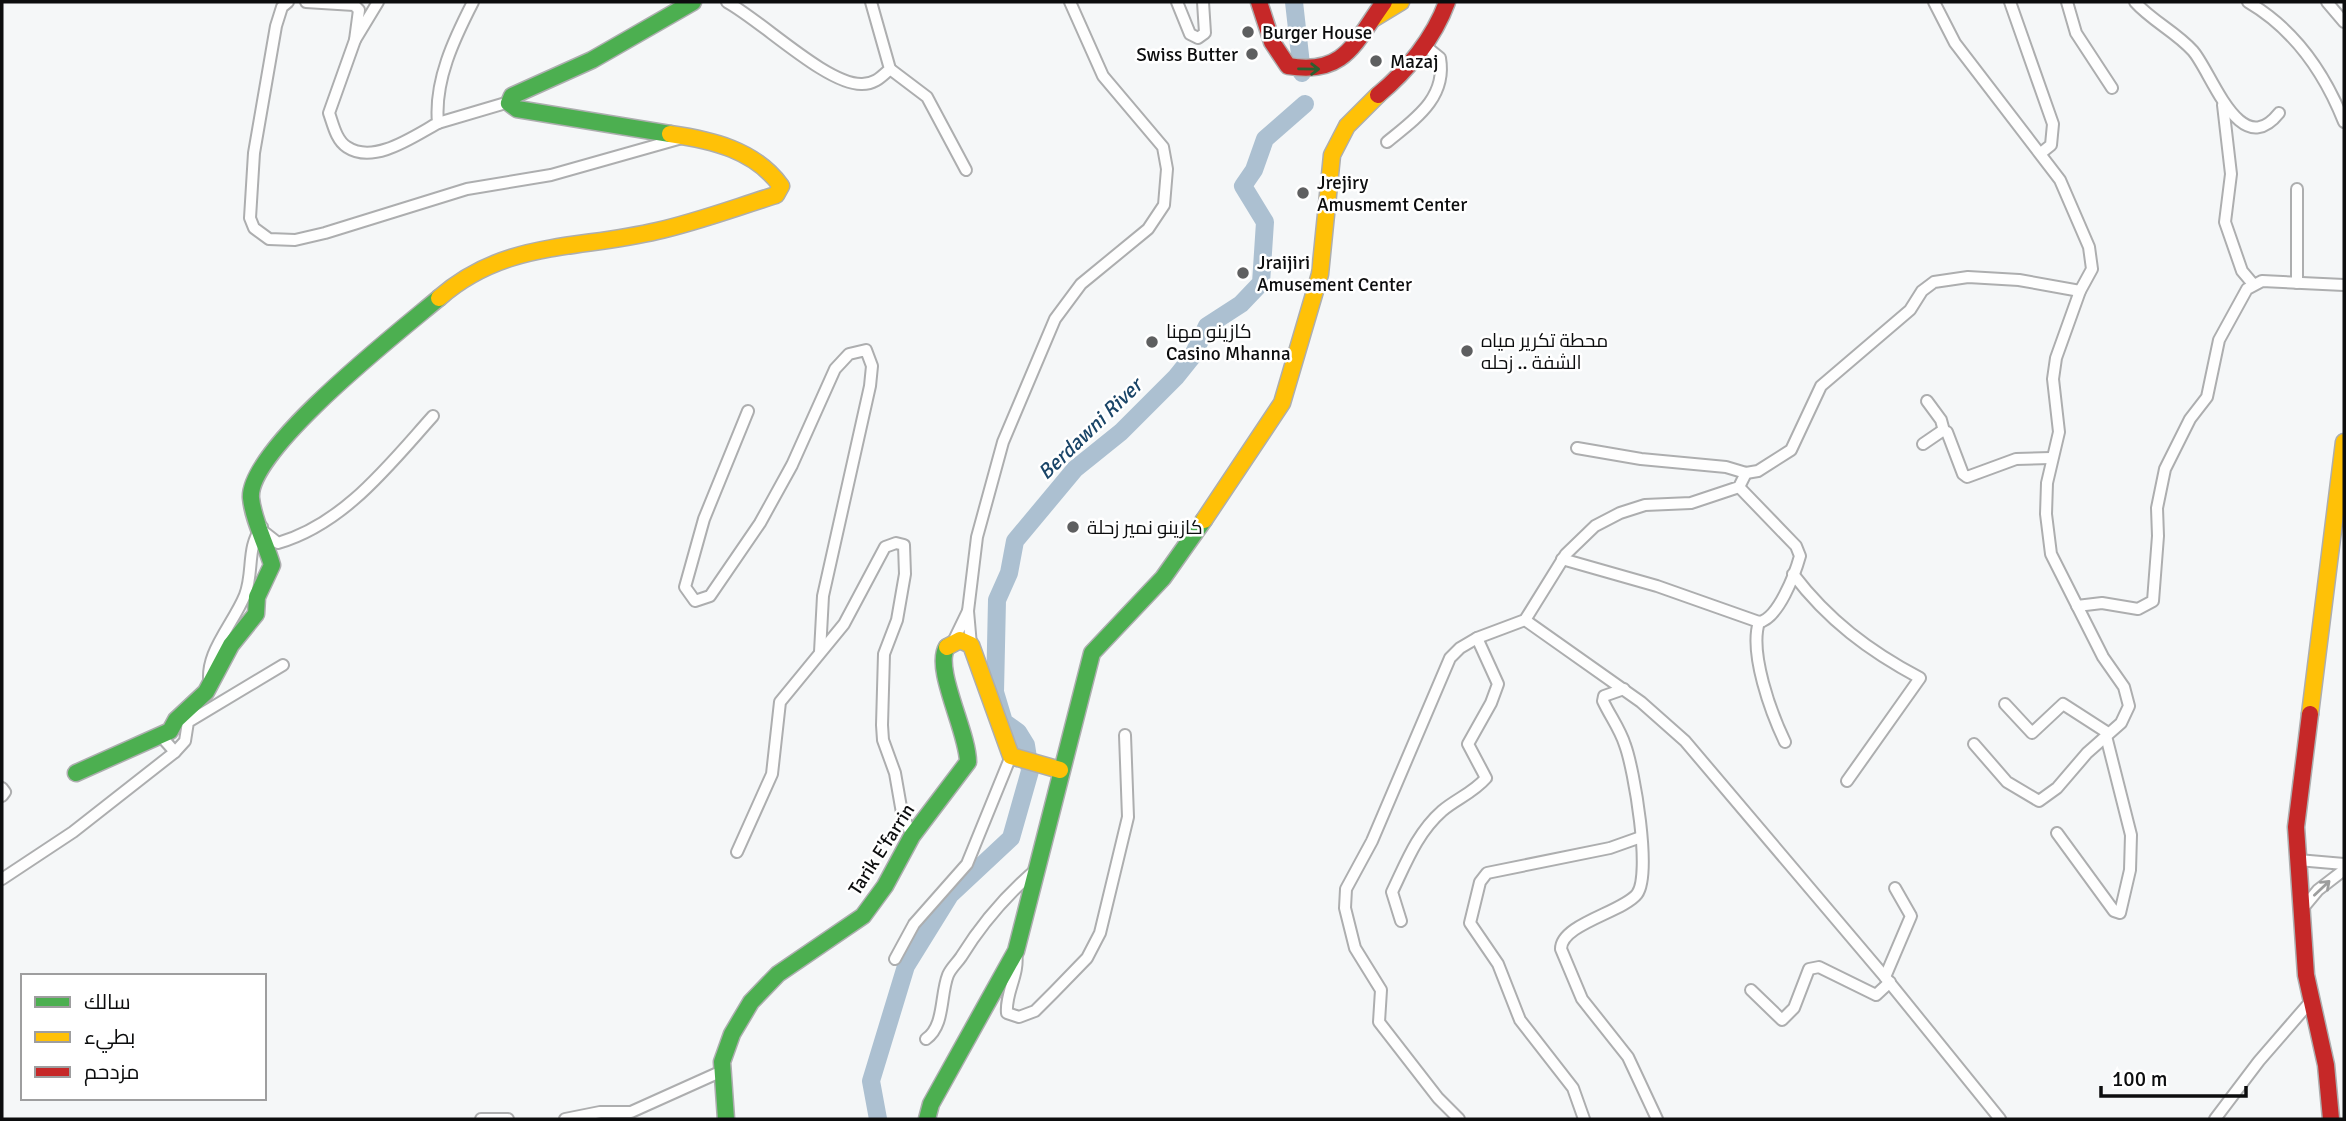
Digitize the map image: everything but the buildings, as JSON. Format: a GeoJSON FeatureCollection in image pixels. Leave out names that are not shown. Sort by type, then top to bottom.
{"type":"FeatureCollection","features":[{"type":"Feature","properties":{"kind":"street"},"geometry":{"type":"LineString","coordinates":[[288,2],[282,7],[275,26],[254,153],[250,218],[254,228],[269,239],[295,240],[325,233],[408,210],[467,189],[551,175],[691,135]]}},
{"type":"Feature","properties":{"kind":"street"},"geometry":{"type":"LineString","coordinates":[[306,2],[358,4],[355,40]]}},
{"type":"Feature","properties":{"kind":"street"},"geometry":{"type":"LineString","coordinates":[[379,2],[355,40],[328,113],[338,137],[346,147],[370,153],[401,143],[439,123],[509,102],[512,96],[592,60],[693,2]]}},
{"type":"Feature","properties":{"kind":"street"},"geometry":{"type":"LineString","coordinates":[[439,123],[436,99],[440,81],[473,2]]}},
{"type":"Feature","properties":{"kind":"street"},"geometry":{"type":"LineString","coordinates":[[727,2],[761,22],[838,80],[861,85],[876,82],[890,69]]}},
{"type":"Feature","properties":{"kind":"street"},"geometry":{"type":"LineString","coordinates":[[872,2],[890,69],[927,97],[966,170]]}},
{"type":"Feature","properties":{"kind":"street"},"geometry":{"type":"LineString","coordinates":[[1017,759],[984,688],[971,645],[968,611],[977,537],[1003,442],[1055,319],[1081,284],[1148,229],[1164,205],[1167,169],[1163,147],[1103,76],[1070,2]]}},
{"type":"Feature","properties":{"kind":"street"},"geometry":{"type":"LineString","coordinates":[[1177,2],[1190,34],[1198,38],[1205,33],[1203,2]]}},
{"type":"Feature","properties":{"kind":"street"},"geometry":{"type":"LineString","coordinates":[[1259,2],[1272,42],[1288,66],[1302,70],[1327,69],[1339,64],[1384,2]]}},
{"type":"Feature","properties":{"kind":"street"},"geometry":{"type":"LineString","coordinates":[[1368,22],[1401,2]]}},
{"type":"Feature","properties":{"kind":"street"},"geometry":{"type":"LineString","coordinates":[[926,1119],[937,1091],[1016,951],[1039,867],[1060,770],[1082,702],[1092,653],[1105,635],[1163,578],[1272,422],[1282,403],[1320,274],[1332,155],[1348,126],[1362,108],[1398,79],[1424,45],[1442,16],[1447,2]]}},
{"type":"Feature","properties":{"kind":"street"},"geometry":{"type":"LineString","coordinates":[[1934,2],[1955,43],[2060,180],[2089,247],[2092,269],[2080,291],[2056,358],[2053,379],[2059,432],[2051,458],[2046,514],[2051,554],[2104,657],[2124,687],[2129,706],[2121,723],[2107,734],[2057,788],[2039,801],[2007,782],[1974,744]]}},
{"type":"Feature","properties":{"kind":"street"},"geometry":{"type":"LineString","coordinates":[[2010,2],[2053,124],[2051,145],[2041,153]]}},
{"type":"Feature","properties":{"kind":"street"},"geometry":{"type":"LineString","coordinates":[[2067,2],[2076,33],[2112,88]]}},
{"type":"Feature","properties":{"kind":"street"},"geometry":{"type":"LineString","coordinates":[[2135,2],[2194,53],[2223,102],[2238,121],[2263,127],[2270,124],[2279,113]]}},
{"type":"Feature","properties":{"kind":"street"},"geometry":{"type":"LineString","coordinates":[[2248,2],[2295,39],[2326,82],[2344,122]]}},
{"type":"Feature","properties":{"kind":"street"},"geometry":{"type":"LineString","coordinates":[[2327,2],[2344,22]]}},
{"type":"Feature","properties":{"kind":"street"},"geometry":{"type":"LineString","coordinates":[[1387,142],[1429,106],[1438,90],[1442,72],[1440,58],[1424,45]]}},
{"type":"Feature","properties":{"kind":"street"},"geometry":{"type":"LineString","coordinates":[[76,773],[170,731],[176,720],[210,686],[231,645],[256,614],[257,597],[272,565],[251,489],[258,473],[309,410],[422,310],[465,278],[511,255],[657,230],[776,195],[780,186],[777,177],[746,155],[691,135],[517,110],[509,102]]}},
{"type":"Feature","properties":{"kind":"street"},"geometry":{"type":"LineString","coordinates":[[2223,102],[2231,174],[2225,222],[2242,271],[2253,284]]}},
{"type":"Feature","properties":{"kind":"street"},"geometry":{"type":"LineString","coordinates":[[2297,189],[2297,283]]}},
{"type":"Feature","properties":{"kind":"street"},"geometry":{"type":"LineString","coordinates":[[1577,448],[1641,459],[1726,467],[1746,473],[1758,471],[1791,450],[1821,386],[1910,310],[1922,291],[1934,282],[1968,276],[2018,280],[2080,291]]}},
{"type":"Feature","properties":{"kind":"street"},"geometry":{"type":"LineString","coordinates":[[2077,606],[2102,603],[2138,609],[2153,601],[2158,536],[2157,508],[2165,469],[2190,419],[2207,397],[2218,340],[2247,289],[2253,284],[2344,285]]}},
{"type":"Feature","properties":{"kind":"street"},"geometry":{"type":"LineString","coordinates":[[748,411],[704,519],[685,587],[695,601],[710,596],[760,523],[792,465],[835,369],[849,354],[866,350],[872,366],[870,386],[823,596],[820,652]]}},
{"type":"Feature","properties":{"kind":"street"},"geometry":{"type":"LineString","coordinates":[[1927,401],[1941,420],[1963,474],[1967,477],[2016,459],[2051,458]]}},
{"type":"Feature","properties":{"kind":"street"},"geometry":{"type":"LineString","coordinates":[[263,530],[278,543],[304,536],[367,489],[433,416]]}},
{"type":"Feature","properties":{"kind":"street"},"geometry":{"type":"LineString","coordinates":[[1923,444],[1944,431]]}},
{"type":"Feature","properties":{"kind":"street"},"geometry":{"type":"LineString","coordinates":[[2331,1119],[2326,1065],[2306,975],[2295,827],[2344,442]]}},
{"type":"Feature","properties":{"kind":"street"},"geometry":{"type":"LineString","coordinates":[[1459,1119],[1438,1098],[1380,1022],[1381,990],[1355,948],[1345,918],[1345,898],[1450,658],[1477,638],[1525,621],[1562,559],[1588,532],[1620,513],[1645,505],[1690,503],[1739,487],[1746,473]]}},
{"type":"Feature","properties":{"kind":"street"},"geometry":{"type":"LineString","coordinates":[[1562,559],[1657,586],[1759,622],[1771,617],[1800,556],[1796,546],[1739,487]]}},
{"type":"Feature","properties":{"kind":"street"},"geometry":{"type":"LineString","coordinates":[[737,852],[772,774],[780,702],[844,624],[885,547],[897,543],[904,545],[905,575],[897,620],[884,654],[882,725],[883,740],[895,773],[902,813],[912,836]]}},
{"type":"Feature","properties":{"kind":"street"},"geometry":{"type":"LineString","coordinates":[[1793,574],[1815,603],[1853,638],[1920,678],[1847,781]]}},
{"type":"Feature","properties":{"kind":"street"},"geometry":{"type":"LineString","coordinates":[[953,642],[968,611]]}},
{"type":"Feature","properties":{"kind":"street"},"geometry":{"type":"LineString","coordinates":[[1525,621],[1624,689],[1694,751],[1887,979],[2000,1119]]}},
{"type":"Feature","properties":{"kind":"street"},"geometry":{"type":"LineString","coordinates":[[1759,622],[1755,635],[1758,656],[1776,723],[1785,742]]}},
{"type":"Feature","properties":{"kind":"street"},"geometry":{"type":"LineString","coordinates":[[1401,920],[1392,892],[1414,844],[1444,810],[1477,789],[1486,778],[1468,744],[1491,703],[1498,684],[1477,638]]}},
{"type":"Feature","properties":{"kind":"street"},"geometry":{"type":"LineString","coordinates":[[953,642],[963,640],[971,645]]}},
{"type":"Feature","properties":{"kind":"street","name":"Tarik E'farrin"},"geometry":{"type":"LineString","coordinates":[[726,1119],[720,1072],[732,1034],[759,992],[778,974],[863,916],[885,886],[912,836],[968,762],[966,734],[942,667],[942,652],[953,642]]}},
{"type":"Feature","properties":{"kind":"street"},"geometry":{"type":"LineString","coordinates":[[2,879],[73,832],[175,752],[185,741],[188,722],[198,714],[232,698],[283,665]]}},
{"type":"Feature","properties":{"kind":"street"},"geometry":{"type":"LineString","coordinates":[[1624,689],[1604,696],[1603,701],[1626,746],[1639,808],[1639,891],[1629,901],[1569,934],[1561,943],[1561,949],[1582,999],[1628,1057],[1657,1119]]}},
{"type":"Feature","properties":{"kind":"street"},"geometry":{"type":"LineString","coordinates":[[2005,704],[2032,733],[2063,704],[2107,734],[2131,835],[2130,870],[2120,913],[2114,911],[2057,833]]}},
{"type":"Feature","properties":{"kind":"street"},"geometry":{"type":"LineString","coordinates":[[159,734],[175,752]]}},
{"type":"Feature","properties":{"kind":"street"},"geometry":{"type":"LineString","coordinates":[[1016,951],[1018,966],[1006,1004],[1007,1013],[1018,1017],[1035,1010],[1054,992],[1087,958],[1100,933],[1128,817],[1125,735]]}},
{"type":"Feature","properties":{"kind":"street"},"geometry":{"type":"LineString","coordinates":[[1017,759],[1060,770]]}},
{"type":"Feature","properties":{"kind":"street"},"geometry":{"type":"LineString","coordinates":[[895,959],[914,924],[967,864],[1017,759]]}},
{"type":"Feature","properties":{"kind":"street"},"geometry":{"type":"LineString","coordinates":[[2,788],[5,792],[2,796]]}},
{"type":"Feature","properties":{"kind":"street"},"geometry":{"type":"LineString","coordinates":[[1584,1119],[1573,1088],[1520,1020],[1497,964],[1479,940],[1470,917],[1482,878],[1487,873],[1610,848],[1641,837]]}},
{"type":"Feature","properties":{"kind":"street"},"geometry":{"type":"LineString","coordinates":[[2298,860],[2344,864]]}},
{"type":"Feature","properties":{"kind":"street"},"geometry":{"type":"LineString","coordinates":[[926,1040],[932,1035],[939,1020],[949,974],[971,938],[1039,867]]}},
{"type":"Feature","properties":{"kind":"street"},"geometry":{"type":"LineString","coordinates":[[2303,908],[2318,890],[2344,870]]}},
{"type":"Feature","properties":{"kind":"street"},"geometry":{"type":"LineString","coordinates":[[1751,990],[1782,1020],[1794,1008],[1810,969],[1819,967],[1876,995],[1887,979],[1911,916],[1895,888]]}},
{"type":"Feature","properties":{"kind":"street"},"geometry":{"type":"LineString","coordinates":[[2215,1119],[2259,1061],[2311,1001]]}},
{"type":"Feature","properties":{"kind":"street"},"geometry":{"type":"LineString","coordinates":[[565,1119],[600,1112],[631,1112],[720,1072]]}},
{"type":"Feature","properties":{"kind":"street"},"geometry":{"type":"LineString","coordinates":[[481,1119],[508,1119]]}},
{"type":"Feature","properties":{"kind":"waterway","name":"Berdawni River"},"geometry":{"type":"LineString","coordinates":[[1294,2],[1302,73]]}},
{"type":"Feature","properties":{"kind":"waterway","name":"Berdawni River"},"geometry":{"type":"LineString","coordinates":[[878,1119],[871,1081],[906,966],[950,895],[1011,838],[1030,771],[1026,745],[1018,732],[1004,722],[995,692],[997,600],[1009,573],[1015,541],[1075,469],[1121,432],[1176,377],[1192,357],[1207,326],[1241,304],[1261,283],[1265,222],[1243,186],[1254,170],[1265,139],[1305,104]]}},
{"type":"Feature","properties":{"kind":"traffic: fast"},"geometry":{"type":"LineString","coordinates":[[670,134],[517,109],[509,103],[512,96],[592,60],[693,2]]}},
{"type":"Feature","properties":{"kind":"traffic: fast"},"geometry":{"type":"LineString","coordinates":[[76,773],[170,731],[176,720],[206,692],[231,645],[256,614],[257,597],[272,565],[252,506],[256,477],[273,451],[329,392],[439,298]]}},
{"type":"Feature","properties":{"kind":"traffic: fast"},"geometry":{"type":"LineString","coordinates":[[927,1119],[931,1104],[1016,951],[1092,653],[1163,578],[1204,520]]}},
{"type":"Feature","properties":{"kind":"traffic: fast"},"geometry":{"type":"LineString","coordinates":[[726,1119],[722,1062],[732,1034],[751,1002],[778,974],[863,916],[885,886],[912,836],[968,762],[967,749],[944,670],[947,647]]}},
{"type":"Feature","properties":{"kind":"traffic: slow"},"geometry":{"type":"LineString","coordinates":[[1373,19],[1401,2]]}},
{"type":"Feature","properties":{"kind":"traffic: slow"},"geometry":{"type":"LineString","coordinates":[[1204,520],[1282,403],[1320,274],[1332,155],[1347,126],[1378,95]]}},
{"type":"Feature","properties":{"kind":"traffic: slow"},"geometry":{"type":"LineString","coordinates":[[439,298],[464,279],[516,256],[672,227],[776,195],[781,186],[746,155],[717,144],[670,134]]}},
{"type":"Feature","properties":{"kind":"traffic: slow"},"geometry":{"type":"LineString","coordinates":[[2310,714],[2344,442]]}},
{"type":"Feature","properties":{"kind":"traffic: slow"},"geometry":{"type":"LineString","coordinates":[[947,647],[960,640],[971,645],[1011,756],[1060,770]]}},
{"type":"Feature","properties":{"kind":"traffic: jam"},"geometry":{"type":"LineString","coordinates":[[1259,2],[1272,42],[1288,66],[1307,68],[1323,66],[1347,53],[1384,2]]}},
{"type":"Feature","properties":{"kind":"traffic: jam"},"geometry":{"type":"LineString","coordinates":[[1378,95],[1419,53],[1447,2]]}},
{"type":"Feature","properties":{"kind":"traffic: jam"},"geometry":{"type":"LineString","coordinates":[[2310,714],[2296,827],[2306,975],[2326,1065],[2331,1119]]}},
{"type":"Feature","properties":{"kind":"place","name":"Burger House"},"geometry":{"type":"Point","coordinates":[1248,32]}},
{"type":"Feature","properties":{"kind":"place","name":"Swiss Butter"},"geometry":{"type":"Point","coordinates":[1252,54]}},
{"type":"Feature","properties":{"kind":"place","name":"Mazaj"},"geometry":{"type":"Point","coordinates":[1376,61]}},
{"type":"Feature","properties":{"kind":"place","name":"Jrejiry Amusmemt Center"},"geometry":{"type":"Point","coordinates":[1303,193]}},
{"type":"Feature","properties":{"kind":"place","name":"Jraijiri Amusement Center"},"geometry":{"type":"Point","coordinates":[1243,273]}},
{"type":"Feature","properties":{"kind":"place","name":"كازينو مهنا Casino Mhanna"},"geometry":{"type":"Point","coordinates":[1152,342]}},
{"type":"Feature","properties":{"kind":"place","name":"محطة تكرير مياه الشفة .. زحله"},"geometry":{"type":"Point","coordinates":[1467,351]}},
{"type":"Feature","properties":{"kind":"place","name":"كازينو نمير زحلة"},"geometry":{"type":"Point","coordinates":[1073,527]}}]}
